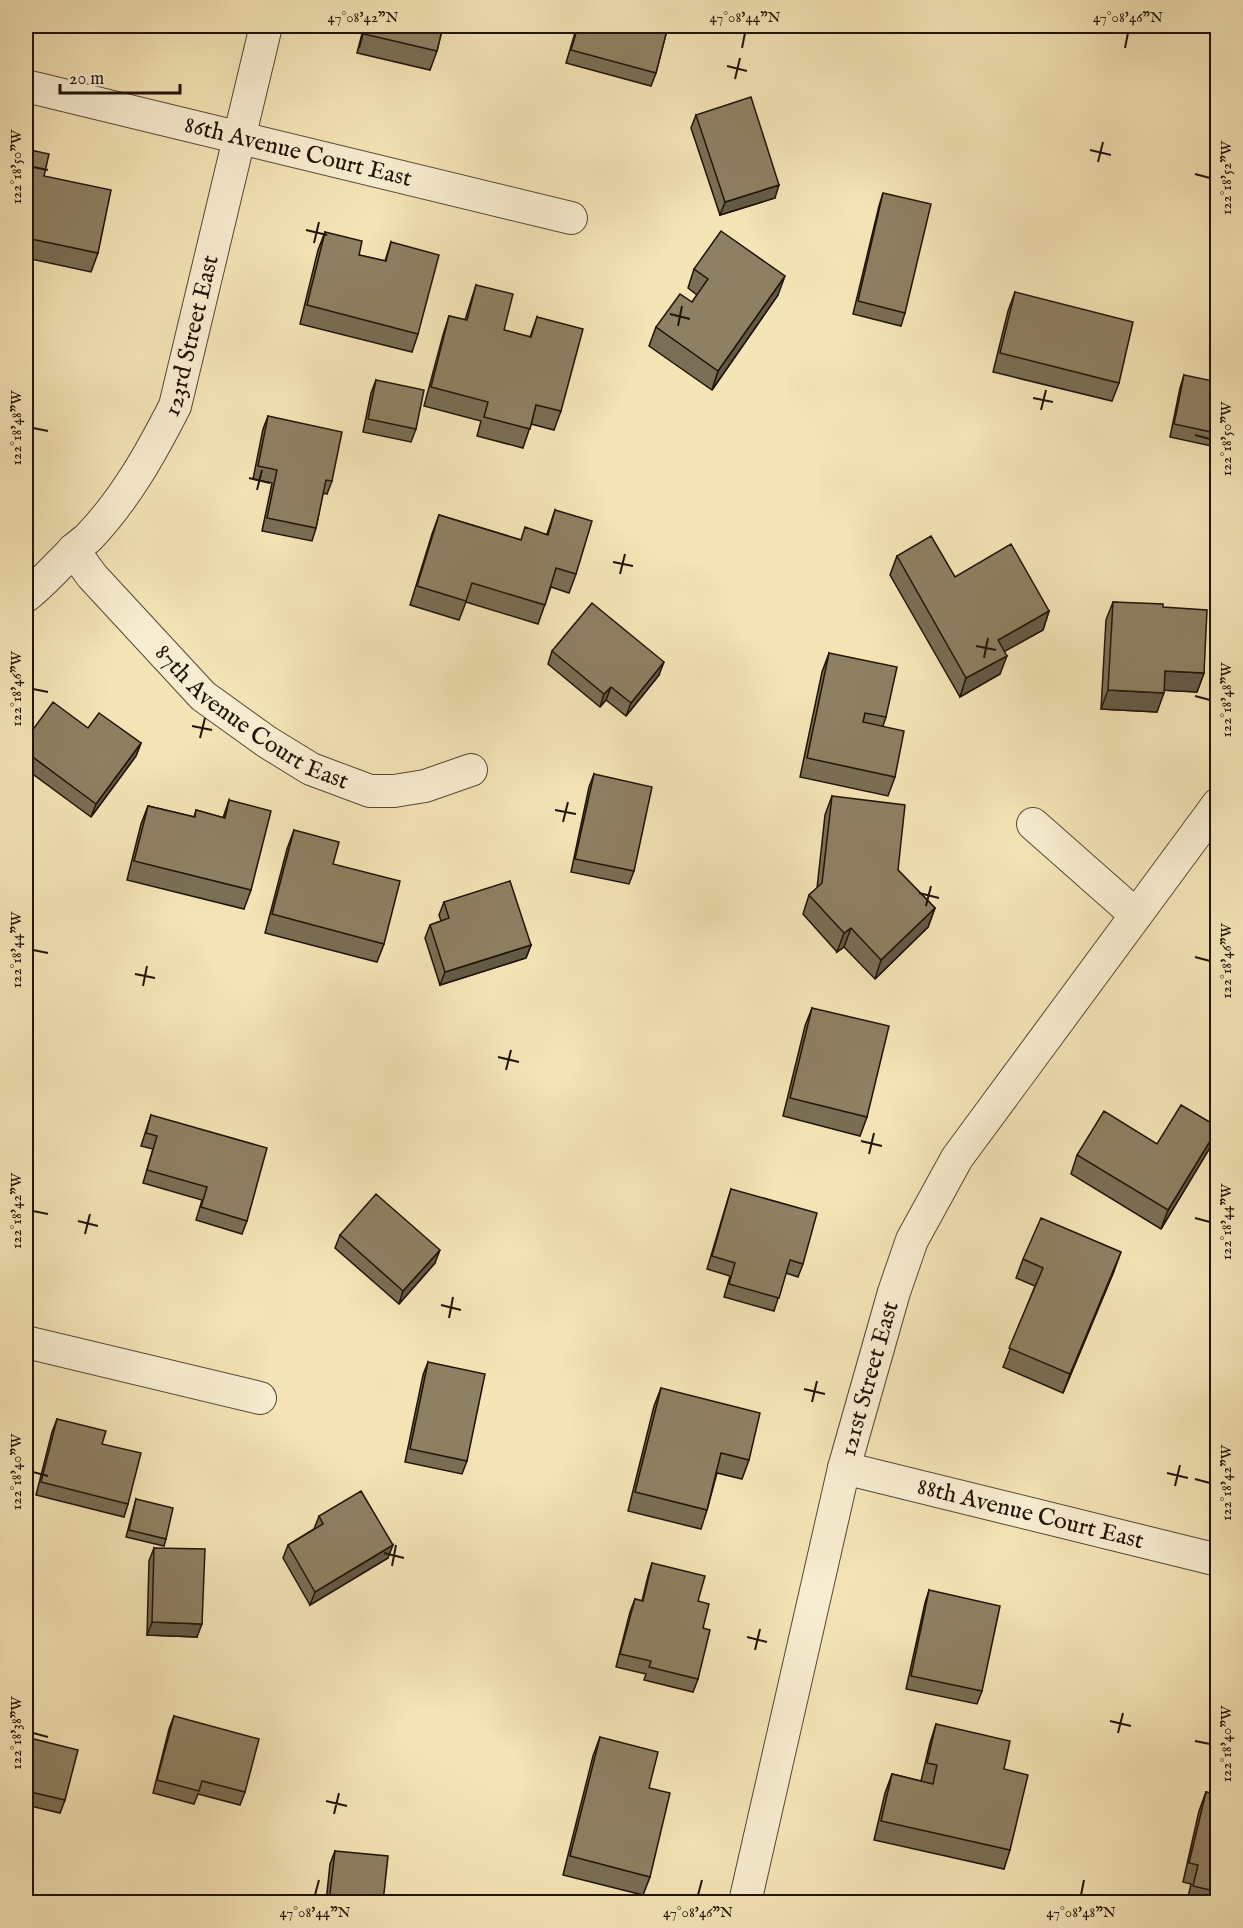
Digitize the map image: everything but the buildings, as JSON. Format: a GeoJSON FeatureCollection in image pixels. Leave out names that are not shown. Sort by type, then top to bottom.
{"type":"FeatureCollection","features":[{"type":"Feature","properties":{"kind":"street","name":"123rd Street East"},"geometry":{"type":"LineString","coordinates":[[26,596],[88,538],[127,491],[151,453],[175,406],[266,26]]}},
{"type":"Feature","properties":{"kind":"street","name":"86th Avenue Court East"},"geometry":{"type":"LineString","coordinates":[[26,86],[571,218]]}},
{"type":"Feature","properties":{"kind":"street","name":"87th Avenue Court East"},"geometry":{"type":"LineString","coordinates":[[73,550],[92,576],[203,696],[267,742],[311,768],[370,791],[394,791],[425,786],[471,770]]}},
{"type":"Feature","properties":{"kind":"street","name":"121st Street East"},"geometry":{"type":"LineString","coordinates":[[746,1902],[844,1468],[894,1292],[912,1240],[957,1158],[1218,804]]}},
{"type":"Feature","properties":{"kind":"street"},"geometry":{"type":"LineString","coordinates":[[1033,824],[1136,915]]}},
{"type":"Feature","properties":{"kind":"street"},"geometry":{"type":"LineString","coordinates":[[26,1342],[260,1398]]}},
{"type":"Feature","properties":{"kind":"street","name":"88th Avenue Court East"},"geometry":{"type":"LineString","coordinates":[[844,1468],[1218,1560]]}}]}
